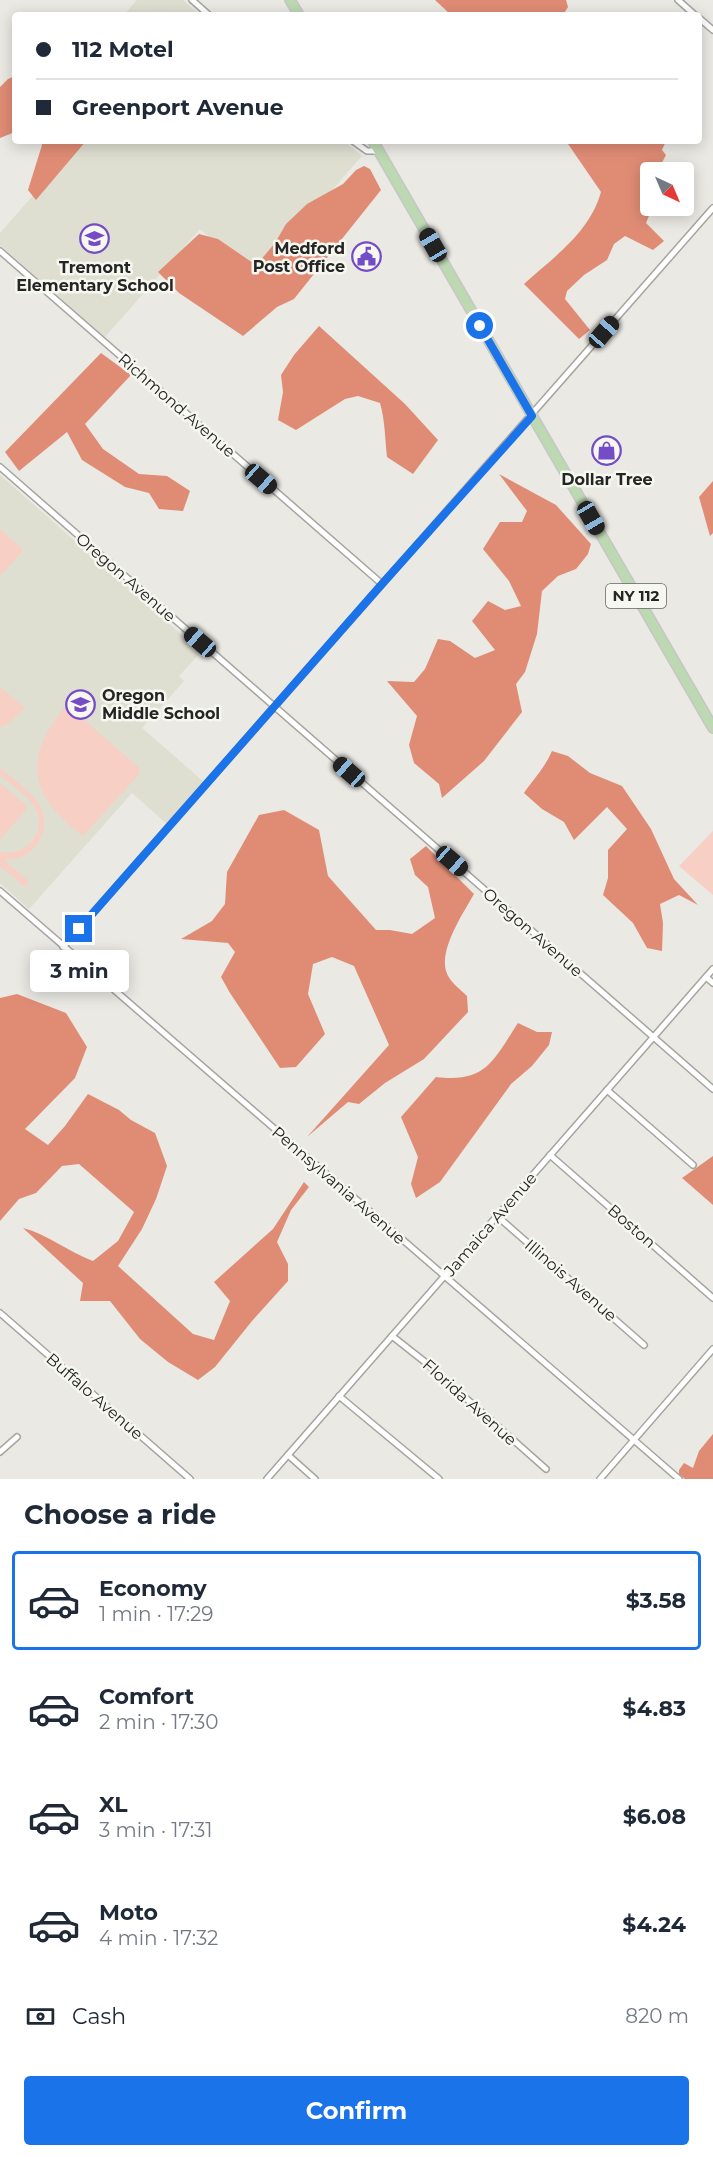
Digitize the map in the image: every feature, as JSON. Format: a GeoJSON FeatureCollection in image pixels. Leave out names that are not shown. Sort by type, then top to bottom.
{"type":"FeatureCollection","features":[{"type":"Feature","properties":{"kind":"main road","name":"NY 112"},"geometry":{"type":"LineString","coordinates":[[374,144],[713,728]]}},
{"type":"Feature","properties":{"kind":"street"},"geometry":{"type":"LineString","coordinates":[[192,0],[206,12]]}},
{"type":"Feature","properties":{"kind":"street"},"geometry":{"type":"LineString","coordinates":[[678,0],[692,12]]}},
{"type":"Feature","properties":{"kind":"street"},"geometry":{"type":"LineString","coordinates":[[357,144],[367,152],[378,151]]}},
{"type":"Feature","properties":{"kind":"street"},"geometry":{"type":"LineString","coordinates":[[63,947],[713,208]]}},
{"type":"Feature","properties":{"kind":"street","name":"Richmond Avenue"},"geometry":{"type":"LineString","coordinates":[[0,251],[382,584]]}},
{"type":"Feature","properties":{"kind":"street","name":"Oregon Avenue"},"geometry":{"type":"LineString","coordinates":[[0,467],[713,1089]]}},
{"type":"Feature","properties":{"kind":"street","name":"Pennsylvania Avenue"},"geometry":{"type":"LineString","coordinates":[[0,891],[679,1479]]}},
{"type":"Feature","properties":{"kind":"street","name":"Jamaica Avenue"},"geometry":{"type":"LineString","coordinates":[[267,1479],[713,969]]}},
{"type":"Feature","properties":{"kind":"street"},"geometry":{"type":"LineString","coordinates":[[706,977],[713,983]]}},
{"type":"Feature","properties":{"kind":"street"},"geometry":{"type":"LineString","coordinates":[[607,1090],[693,1166]]}},
{"type":"Feature","properties":{"kind":"street","name":"Boston"},"geometry":{"type":"LineString","coordinates":[[550,1155],[713,1298]]}},
{"type":"Feature","properties":{"kind":"street","name":"Illinois Avenue"},"geometry":{"type":"LineString","coordinates":[[497,1216],[644,1345]]}},
{"type":"Feature","properties":{"kind":"street","name":"Buffalo Avenue"},"geometry":{"type":"LineString","coordinates":[[0,1313],[190,1479]]}},
{"type":"Feature","properties":{"kind":"street","name":"Florida Avenue"},"geometry":{"type":"LineString","coordinates":[[392,1336],[425,1362],[546,1469]]}},
{"type":"Feature","properties":{"kind":"street"},"geometry":{"type":"LineString","coordinates":[[600,1479],[713,1349]]}},
{"type":"Feature","properties":{"kind":"street"},"geometry":{"type":"LineString","coordinates":[[339,1396],[439,1479]]}},
{"type":"Feature","properties":{"kind":"street"},"geometry":{"type":"LineString","coordinates":[[0,1452],[18,1437]]}},
{"type":"Feature","properties":{"kind":"street"},"geometry":{"type":"LineString","coordinates":[[288,1455],[315,1479]]}},
{"type":"Feature","properties":{"kind":"shaded area"},"geometry":{"type":"Polygon","coordinates":[[[137,0],[183,0],[197,12],[127,12],[137,0]]]}},
{"type":"Feature","properties":{"kind":"shaded area"},"geometry":{"type":"Polygon","coordinates":[[[435,0],[566,0],[568,7],[565,12],[448,12],[435,0]]]}},
{"type":"Feature","properties":{"kind":"shaded area"},"geometry":{"type":"Polygon","coordinates":[[[12,77],[12,133],[0,138],[0,87],[12,77]]]}},
{"type":"Feature","properties":{"kind":"shaded area","name":"Tremont Elementary School"},"geometry":{"type":"Polygon","coordinates":[[[78,144],[348,144],[362,156],[256,277],[200,229],[105,337],[0,245],[0,233],[78,144]]]}},
{"type":"Feature","properties":{"kind":"shaded area"},"geometry":{"type":"Polygon","coordinates":[[[83,144],[36,200],[28,190],[42,145],[83,144]]]}},
{"type":"Feature","properties":{"kind":"shaded area"},"geometry":{"type":"Polygon","coordinates":[[[568,144],[665,144],[662,150],[666,155],[662,162],[640,162],[640,216],[649,216],[646,223],[664,241],[653,250],[625,236],[614,244],[607,260],[584,275],[567,291],[565,299],[590,330],[579,339],[524,284],[570,243],[580,232],[596,206],[601,192],[568,144]]]}},
{"type":"Feature","properties":{"kind":"shaded area"},"geometry":{"type":"Polygon","coordinates":[[[364,166],[370,169],[381,190],[294,299],[277,307],[243,336],[179,293],[158,272],[199,234],[218,239],[253,263],[259,262],[275,243],[286,224],[307,204],[343,184],[356,170],[364,166]]]}},
{"type":"Feature","properties":{"kind":"shaded area"},"geometry":{"type":"Polygon","coordinates":[[[319,326],[405,404],[438,440],[413,474],[387,457],[380,403],[358,396],[345,399],[296,430],[278,420],[283,392],[281,375],[294,355],[319,326]]]}},
{"type":"Feature","properties":{"kind":"shaded area"},"geometry":{"type":"Polygon","coordinates":[[[101,353],[131,375],[85,424],[103,449],[139,474],[167,476],[190,491],[183,511],[159,509],[149,493],[125,487],[82,460],[67,432],[19,471],[5,452],[101,353]]]}},
{"type":"Feature","properties":{"kind":"shaded area"},"geometry":{"type":"Polygon","coordinates":[[[499,474],[556,505],[591,544],[588,554],[576,569],[558,576],[542,591],[537,634],[525,672],[516,684],[522,712],[484,761],[442,798],[439,784],[414,763],[409,745],[417,716],[387,681],[414,682],[425,669],[438,639],[450,641],[475,658],[495,650],[472,621],[488,601],[505,610],[521,606],[509,581],[483,549],[500,522],[522,522],[527,511],[499,474]]]}},
{"type":"Feature","properties":{"kind":"shaded area","name":"Oregon Middle School"},"geometry":{"type":"Polygon","coordinates":[[[0,475],[201,652],[179,676],[184,681],[142,728],[204,782],[167,824],[132,793],[29,909],[0,883],[0,475]]]}},
{"type":"Feature","properties":{"kind":"shaded area"},"geometry":{"type":"Polygon","coordinates":[[[713,481],[713,533],[710,536],[699,497],[713,481]]]}},
{"type":"Feature","properties":{"kind":"shaded area"},"geometry":{"type":"Polygon","coordinates":[[[0,529],[23,550],[0,576],[0,529]]]}},
{"type":"Feature","properties":{"kind":"shaded area"},"geometry":{"type":"Polygon","coordinates":[[[0,687],[25,708],[9,723],[0,727],[0,687]]]}},
{"type":"Feature","properties":{"kind":"shaded area"},"geometry":{"type":"Polygon","coordinates":[[[67,705],[139,768],[140,773],[83,836],[51,806],[42,790],[38,775],[38,758],[43,742],[67,705]]]}},
{"type":"Feature","properties":{"kind":"shaded area"},"geometry":{"type":"Polygon","coordinates":[[[552,751],[568,756],[590,773],[622,786],[651,829],[674,879],[698,905],[679,895],[660,904],[663,923],[662,951],[647,948],[633,923],[603,895],[608,878],[608,850],[627,829],[607,807],[574,840],[564,822],[542,809],[524,793],[543,768],[552,751]]]}},
{"type":"Feature","properties":{"kind":"shaded area"},"geometry":{"type":"Polygon","coordinates":[[[0,768],[31,794],[39,804],[44,820],[42,836],[33,849],[18,858],[4,860],[29,882],[25,887],[0,866],[0,852],[9,853],[26,847],[37,834],[39,817],[28,799],[0,775],[0,768]]]}},
{"type":"Feature","properties":{"kind":"shaded area"},"geometry":{"type":"Polygon","coordinates":[[[0,783],[28,807],[0,840],[0,783]]]}},
{"type":"Feature","properties":{"kind":"shaded area"},"geometry":{"type":"Polygon","coordinates":[[[284,810],[319,830],[328,876],[376,930],[412,934],[435,918],[428,887],[415,875],[410,859],[426,846],[474,894],[457,924],[445,959],[450,979],[467,996],[468,1012],[424,1059],[385,1083],[359,1104],[348,1102],[307,1137],[389,1045],[354,966],[332,957],[313,964],[308,994],[325,1034],[296,1067],[280,1068],[221,977],[235,952],[228,943],[181,939],[212,921],[225,904],[227,872],[259,815],[284,810]]]}},
{"type":"Feature","properties":{"kind":"shaded area"},"geometry":{"type":"Polygon","coordinates":[[[713,831],[713,895],[679,866],[713,831]]]}},
{"type":"Feature","properties":{"kind":"shaded area"},"geometry":{"type":"Polygon","coordinates":[[[17,994],[66,1013],[87,1047],[75,1078],[25,1129],[48,1145],[88,1094],[155,1133],[167,1166],[156,1199],[142,1229],[118,1266],[193,1334],[214,1340],[230,1301],[214,1282],[273,1229],[304,1182],[309,1187],[291,1210],[277,1242],[288,1264],[288,1281],[215,1367],[198,1380],[168,1362],[140,1339],[110,1301],[80,1301],[83,1283],[23,1228],[41,1234],[93,1261],[118,1241],[134,1212],[79,1164],[62,1166],[36,1193],[19,1199],[0,1221],[0,998],[17,994]]]}},
{"type":"Feature","properties":{"kind":"shaded area"},"geometry":{"type":"Polygon","coordinates":[[[518,1023],[537,1032],[552,1032],[549,1045],[532,1066],[511,1084],[440,1182],[416,1198],[411,1184],[418,1157],[401,1117],[436,1077],[466,1076],[477,1073],[486,1066],[502,1048],[518,1023]]]}},
{"type":"Feature","properties":{"kind":"shaded area"},"geometry":{"type":"Polygon","coordinates":[[[713,1156],[713,1205],[682,1178],[713,1156]]]}},
{"type":"Feature","properties":{"kind":"shaded area"},"geometry":{"type":"Polygon","coordinates":[[[713,1434],[713,1479],[685,1479],[679,1474],[679,1470],[684,1463],[693,1468],[699,1451],[713,1434]]]}},
{"type":"Feature","properties":{"kind":"place","name":"Tremont Elementary School"},"geometry":{"type":"Point","coordinates":[95,239]}},
{"type":"Feature","properties":{"kind":"place","name":"Medford Post Office"},"geometry":{"type":"Point","coordinates":[366,257]}},
{"type":"Feature","properties":{"kind":"place","name":"Dollar Tree"},"geometry":{"type":"Point","coordinates":[607,451]}},
{"type":"Feature","properties":{"kind":"place","name":"Oregon Middle School"},"geometry":{"type":"Point","coordinates":[81,704]}},
{"type":"Feature","properties":{"kind":"route"},"geometry":{"type":"LineString","coordinates":[[79,929],[532,416],[480,326]]}}]}
